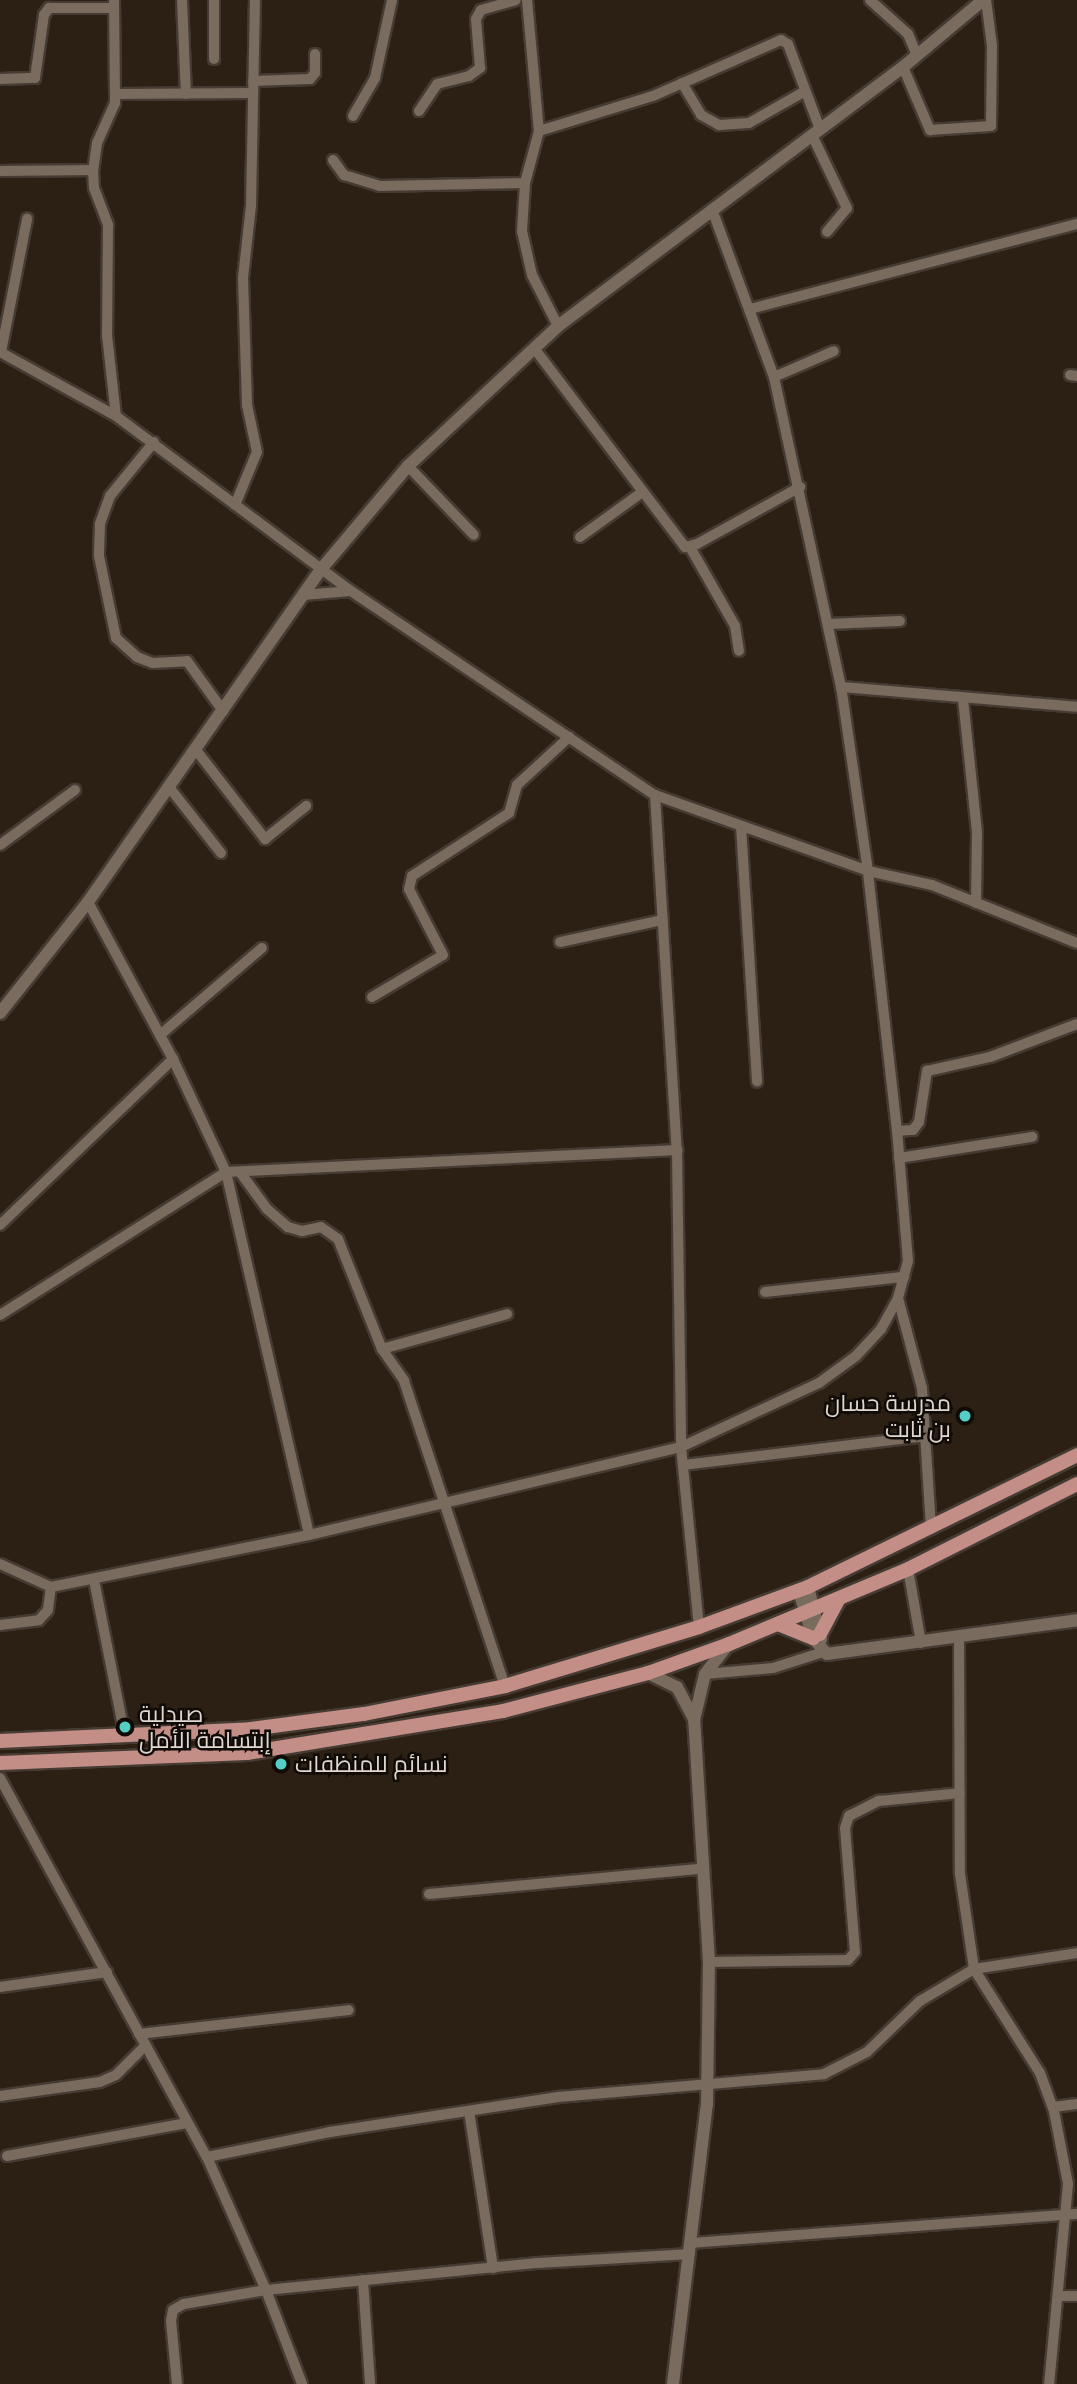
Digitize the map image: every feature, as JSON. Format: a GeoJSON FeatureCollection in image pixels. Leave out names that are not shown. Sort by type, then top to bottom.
{"type":"FeatureCollection","features":[{"type":"Feature","properties":{"kind":"main road"},"geometry":{"type":"LineString","coordinates":[[0,1741],[125,1737],[351,1716],[505,1686],[699,1627],[804,1589],[1077,1455]]}},
{"type":"Feature","properties":{"kind":"main road"},"geometry":{"type":"LineString","coordinates":[[0,1763],[247,1754],[503,1711],[648,1672],[729,1644],[908,1569],[1077,1484]]}},
{"type":"Feature","properties":{"kind":"main road"},"geometry":{"type":"LineString","coordinates":[[778,1624],[819,1643],[839,1598]]}},
{"type":"Feature","properties":{"kind":"street"},"geometry":{"type":"LineString","coordinates":[[182,0],[186,94]]}},
{"type":"Feature","properties":{"kind":"street"},"geometry":{"type":"LineString","coordinates":[[214,0],[214,59]]}},
{"type":"Feature","properties":{"kind":"street"},"geometry":{"type":"LineString","coordinates":[[235,505],[257,452],[247,405],[244,312],[255,0]]}},
{"type":"Feature","properties":{"kind":"street"},"geometry":{"type":"LineString","coordinates":[[353,116],[375,78],[392,0]]}},
{"type":"Feature","properties":{"kind":"street"},"geometry":{"type":"LineString","coordinates":[[419,111],[437,84],[469,76],[480,68],[476,19],[481,10],[516,0]]}},
{"type":"Feature","properties":{"kind":"street"},"geometry":{"type":"LineString","coordinates":[[527,0],[539,131],[526,183],[525,250],[544,304],[558,326]]}},
{"type":"Feature","properties":{"kind":"street"},"geometry":{"type":"LineString","coordinates":[[870,0],[908,34],[917,55]]}},
{"type":"Feature","properties":{"kind":"street"},"geometry":{"type":"LineString","coordinates":[[0,1013],[88,902],[323,567],[408,466],[558,326],[903,66],[985,0]]}},
{"type":"Feature","properties":{"kind":"street"},"geometry":{"type":"LineString","coordinates":[[903,66],[930,130],[989,128],[993,118],[985,0]]}},
{"type":"Feature","properties":{"kind":"street"},"geometry":{"type":"LineString","coordinates":[[0,79],[34,78],[44,15],[49,8],[114,4],[113,114],[97,143],[93,170],[94,188],[108,225],[107,335],[116,415]]}},
{"type":"Feature","properties":{"kind":"street"},"geometry":{"type":"LineString","coordinates":[[539,131],[682,83],[781,40],[788,44],[816,132],[847,208],[827,232]]}},
{"type":"Feature","properties":{"kind":"street"},"geometry":{"type":"LineString","coordinates":[[253,81],[310,79],[315,73],[315,54]]}},
{"type":"Feature","properties":{"kind":"street"},"geometry":{"type":"LineString","coordinates":[[682,83],[701,115],[719,125],[750,122],[805,91]]}},
{"type":"Feature","properties":{"kind":"street"},"geometry":{"type":"LineString","coordinates":[[115,94],[252,93]]}},
{"type":"Feature","properties":{"kind":"street"},"geometry":{"type":"LineString","coordinates":[[332,160],[344,175],[379,186],[526,183]]}},
{"type":"Feature","properties":{"kind":"street"},"geometry":{"type":"LineString","coordinates":[[0,171],[93,170]]}},
{"type":"Feature","properties":{"kind":"street"},"geometry":{"type":"LineString","coordinates":[[0,1564],[51,1587],[94,1580],[309,1535],[681,1447],[819,1383],[856,1356],[881,1329],[898,1298],[908,1261],[897,1131],[867,871],[841,687],[774,377],[712,209]]}},
{"type":"Feature","properties":{"kind":"street"},"geometry":{"type":"LineString","coordinates":[[27,219],[1,352],[116,415],[235,505],[323,567],[351,591],[655,795],[867,871],[932,885],[1077,943]]}},
{"type":"Feature","properties":{"kind":"street"},"geometry":{"type":"LineString","coordinates":[[750,309],[1077,224]]}},
{"type":"Feature","properties":{"kind":"street"},"geometry":{"type":"LineString","coordinates":[[534,348],[678,542],[690,547],[736,626],[739,651]]}},
{"type":"Feature","properties":{"kind":"street"},"geometry":{"type":"LineString","coordinates":[[774,377],[834,351]]}},
{"type":"Feature","properties":{"kind":"street"},"geometry":{"type":"LineString","coordinates":[[154,442],[110,496],[100,524],[99,556],[116,638],[138,657],[153,663],[187,661],[223,711]]}},
{"type":"Feature","properties":{"kind":"street"},"geometry":{"type":"LineString","coordinates":[[408,466],[474,534]]}},
{"type":"Feature","properties":{"kind":"street"},"geometry":{"type":"LineString","coordinates":[[690,547],[800,488]]}},
{"type":"Feature","properties":{"kind":"street"},"geometry":{"type":"LineString","coordinates":[[580,537],[641,493]]}},
{"type":"Feature","properties":{"kind":"street"},"geometry":{"type":"LineString","coordinates":[[303,596],[351,591]]}},
{"type":"Feature","properties":{"kind":"street"},"geometry":{"type":"LineString","coordinates":[[828,624],[900,621]]}},
{"type":"Feature","properties":{"kind":"street"},"geometry":{"type":"LineString","coordinates":[[841,687],[1077,707]]}},
{"type":"Feature","properties":{"kind":"street"},"geometry":{"type":"LineString","coordinates":[[963,699],[977,832],[976,902]]}},
{"type":"Feature","properties":{"kind":"street"},"geometry":{"type":"LineString","coordinates":[[372,997],[443,955],[409,889],[412,876],[509,813],[515,803],[517,785],[569,737]]}},
{"type":"Feature","properties":{"kind":"street"},"geometry":{"type":"LineString","coordinates":[[196,750],[265,839],[306,806]]}},
{"type":"Feature","properties":{"kind":"street"},"geometry":{"type":"LineString","coordinates":[[169,787],[221,853]]}},
{"type":"Feature","properties":{"kind":"street"},"geometry":{"type":"LineString","coordinates":[[0,845],[75,790]]}},
{"type":"Feature","properties":{"kind":"street"},"geometry":{"type":"LineString","coordinates":[[655,795],[677,1150],[681,1447],[699,1627]]}},
{"type":"Feature","properties":{"kind":"street"},"geometry":{"type":"LineString","coordinates":[[741,826],[757,1082]]}},
{"type":"Feature","properties":{"kind":"street"},"geometry":{"type":"LineString","coordinates":[[88,902],[173,1059],[226,1172],[309,1535]]}},
{"type":"Feature","properties":{"kind":"street"},"geometry":{"type":"LineString","coordinates":[[560,942],[663,920]]}},
{"type":"Feature","properties":{"kind":"street"},"geometry":{"type":"LineString","coordinates":[[160,1035],[261,948]]}},
{"type":"Feature","properties":{"kind":"street"},"geometry":{"type":"LineString","coordinates":[[897,1131],[913,1130],[919,1122],[928,1071],[990,1057],[1077,1024]]}},
{"type":"Feature","properties":{"kind":"street"},"geometry":{"type":"LineString","coordinates":[[0,1225],[173,1059]]}},
{"type":"Feature","properties":{"kind":"street"},"geometry":{"type":"LineString","coordinates":[[899,1158],[1031,1137]]}},
{"type":"Feature","properties":{"kind":"street"},"geometry":{"type":"LineString","coordinates":[[0,1315],[226,1172],[677,1150]]}},
{"type":"Feature","properties":{"kind":"street"},"geometry":{"type":"LineString","coordinates":[[240,1172],[267,1209],[288,1227],[302,1231],[321,1227],[338,1239],[382,1349],[404,1381],[505,1686]]}},
{"type":"Feature","properties":{"kind":"street"},"geometry":{"type":"LineString","coordinates":[[765,1292],[904,1277]]}},
{"type":"Feature","properties":{"kind":"street"},"geometry":{"type":"LineString","coordinates":[[898,1298],[920,1377],[927,1436],[931,1529]]}},
{"type":"Feature","properties":{"kind":"street"},"geometry":{"type":"LineString","coordinates":[[382,1349],[507,1314]]}},
{"type":"Feature","properties":{"kind":"street"},"geometry":{"type":"LineString","coordinates":[[682,1465],[927,1436]]}},
{"type":"Feature","properties":{"kind":"street"},"geometry":{"type":"LineString","coordinates":[[908,1569],[921,1643]]}},
{"type":"Feature","properties":{"kind":"street"},"geometry":{"type":"LineString","coordinates":[[94,1580],[125,1737]]}},
{"type":"Feature","properties":{"kind":"street"},"geometry":{"type":"LineString","coordinates":[[0,1625],[39,1620],[48,1610],[51,1587]]}},
{"type":"Feature","properties":{"kind":"street"},"geometry":{"type":"LineString","coordinates":[[804,1589],[819,1643]]}},
{"type":"Feature","properties":{"kind":"street"},"geometry":{"type":"LineString","coordinates":[[705,1674],[773,1668],[819,1643],[921,1643],[1077,1620]]}},
{"type":"Feature","properties":{"kind":"street"},"geometry":{"type":"LineString","coordinates":[[959,1637],[960,1874],[974,1969],[1040,2073],[1053,2107],[1072,2214],[1058,2296],[1049,2384]]}},
{"type":"Feature","properties":{"kind":"street"},"geometry":{"type":"LineString","coordinates":[[673,2384],[691,2248],[707,2087],[709,1962],[701,1869],[694,1720],[705,1674],[729,1644]]}},
{"type":"Feature","properties":{"kind":"street"},"geometry":{"type":"LineString","coordinates":[[648,1672],[677,1687],[694,1720]]}},
{"type":"Feature","properties":{"kind":"street"},"geometry":{"type":"LineString","coordinates":[[0,1778],[207,2157],[267,2290],[302,2384]]}},
{"type":"Feature","properties":{"kind":"street"},"geometry":{"type":"LineString","coordinates":[[709,1962],[848,1960],[855,1952],[845,1828],[849,1816],[879,1801],[960,1793]]}},
{"type":"Feature","properties":{"kind":"street"},"geometry":{"type":"LineString","coordinates":[[429,1894],[701,1869]]}},
{"type":"Feature","properties":{"kind":"street"},"geometry":{"type":"LineString","coordinates":[[207,2157],[469,2110],[558,2097],[707,2087],[824,2074],[851,2063],[920,2001],[974,1969],[1077,1953]]}},
{"type":"Feature","properties":{"kind":"street"},"geometry":{"type":"LineString","coordinates":[[0,1987],[107,1972]]}},
{"type":"Feature","properties":{"kind":"street"},"geometry":{"type":"LineString","coordinates":[[139,2034],[349,2010]]}},
{"type":"Feature","properties":{"kind":"street"},"geometry":{"type":"LineString","coordinates":[[0,2096],[106,2080],[146,2045]]}},
{"type":"Feature","properties":{"kind":"street"},"geometry":{"type":"LineString","coordinates":[[1053,2107],[1077,2104]]}},
{"type":"Feature","properties":{"kind":"street"},"geometry":{"type":"LineString","coordinates":[[469,2110],[493,2267]]}},
{"type":"Feature","properties":{"kind":"street"},"geometry":{"type":"LineString","coordinates":[[7,2156],[187,2123]]}},
{"type":"Feature","properties":{"kind":"street"},"geometry":{"type":"LineString","coordinates":[[177,2384],[173,2310],[184,2304],[267,2290],[363,2280],[1072,2214]]}},
{"type":"Feature","properties":{"kind":"street"},"geometry":{"type":"LineString","coordinates":[[363,2280],[370,2384]]}},
{"type":"Feature","properties":{"kind":"street"},"geometry":{"type":"LineString","coordinates":[[1058,2296],[1077,2296]]}},
{"type":"Feature","properties":{"kind":"place","name":"مدرسة حسان بن ثابت"},"geometry":{"type":"Point","coordinates":[965,1416]}},
{"type":"Feature","properties":{"kind":"place","name":"صيدلية إبتسامة الأمل"},"geometry":{"type":"Point","coordinates":[125,1727]}},
{"type":"Feature","properties":{"kind":"place","name":"نسائم للمنظفات"},"geometry":{"type":"Point","coordinates":[281,1764]}}]}
